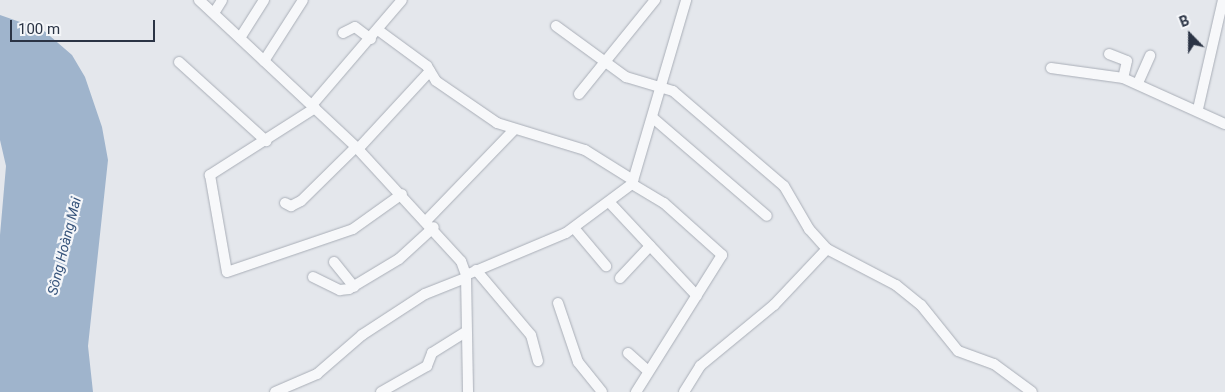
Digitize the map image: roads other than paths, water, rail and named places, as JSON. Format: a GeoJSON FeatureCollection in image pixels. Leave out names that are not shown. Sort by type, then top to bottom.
{"type":"FeatureCollection","features":[{"type":"Feature","properties":{"kind":"street"},"geometry":{"type":"LineString","coordinates":[[199,0],[357,148],[431,224],[466,277],[468,392]]}},
{"type":"Feature","properties":{"kind":"street"},"geometry":{"type":"LineString","coordinates":[[214,13],[222,0]]}},
{"type":"Feature","properties":{"kind":"street"},"geometry":{"type":"LineString","coordinates":[[240,38],[264,0]]}},
{"type":"Feature","properties":{"kind":"street"},"geometry":{"type":"LineString","coordinates":[[264,61],[304,0]]}},
{"type":"Feature","properties":{"kind":"street"},"geometry":{"type":"LineString","coordinates":[[402,0],[314,107],[210,175],[229,273],[357,227],[402,194]]}},
{"type":"Feature","properties":{"kind":"street"},"geometry":{"type":"LineString","coordinates":[[580,94],[603,61],[655,0]]}},
{"type":"Feature","properties":{"kind":"street"},"geometry":{"type":"LineString","coordinates":[[276,392],[317,374],[362,335],[425,294],[574,228],[610,203],[633,182],[686,0]]}},
{"type":"Feature","properties":{"kind":"street"},"geometry":{"type":"LineString","coordinates":[[1198,109],[1224,0]]}},
{"type":"Feature","properties":{"kind":"street"},"geometry":{"type":"LineString","coordinates":[[556,26],[626,77],[662,85],[784,186],[809,229],[827,249],[896,285],[921,305],[958,351],[994,364],[1032,392]]}},
{"type":"Feature","properties":{"kind":"street"},"geometry":{"type":"LineString","coordinates":[[343,33],[355,27],[371,39]]}},
{"type":"Feature","properties":{"kind":"street"},"geometry":{"type":"LineString","coordinates":[[378,30],[430,71],[436,81],[470,106],[514,130],[585,150],[664,203],[720,252],[721,261],[636,392]]}},
{"type":"Feature","properties":{"kind":"street"},"geometry":{"type":"LineString","coordinates":[[1109,54],[1127,61],[1123,78]]}},
{"type":"Feature","properties":{"kind":"street"},"geometry":{"type":"LineString","coordinates":[[1138,83],[1150,56]]}},
{"type":"Feature","properties":{"kind":"street"},"geometry":{"type":"LineString","coordinates":[[179,62],[266,140]]}},
{"type":"Feature","properties":{"kind":"street"},"geometry":{"type":"LineString","coordinates":[[1051,68],[1123,78],[1198,109],[1225,124]]}},
{"type":"Feature","properties":{"kind":"street"},"geometry":{"type":"LineString","coordinates":[[285,202],[292,206],[308,196],[357,148],[430,71]]}},
{"type":"Feature","properties":{"kind":"street"},"geometry":{"type":"LineString","coordinates":[[653,118],[766,216]]}},
{"type":"Feature","properties":{"kind":"street"},"geometry":{"type":"LineString","coordinates":[[313,277],[340,290],[354,287],[399,259],[514,130]]}},
{"type":"Feature","properties":{"kind":"street"},"geometry":{"type":"LineString","coordinates":[[610,203],[697,296]]}},
{"type":"Feature","properties":{"kind":"street"},"geometry":{"type":"LineString","coordinates":[[574,228],[606,266]]}},
{"type":"Feature","properties":{"kind":"street"},"geometry":{"type":"LineString","coordinates":[[620,278],[650,246]]}},
{"type":"Feature","properties":{"kind":"street"},"geometry":{"type":"LineString","coordinates":[[684,392],[700,366],[774,305],[827,249]]}},
{"type":"Feature","properties":{"kind":"street"},"geometry":{"type":"LineString","coordinates":[[334,262],[354,287]]}},
{"type":"Feature","properties":{"kind":"street"},"geometry":{"type":"LineString","coordinates":[[476,270],[531,335],[538,361]]}},
{"type":"Feature","properties":{"kind":"street"},"geometry":{"type":"LineString","coordinates":[[558,303],[578,362],[602,392]]}},
{"type":"Feature","properties":{"kind":"street"},"geometry":{"type":"LineString","coordinates":[[381,392],[427,366],[432,352],[466,332]]}},
{"type":"Feature","properties":{"kind":"street"},"geometry":{"type":"LineString","coordinates":[[628,353],[648,371]]}},
{"type":"Feature","properties":{"kind":"water","name":"Sông Hoàng Mai"},"geometry":{"type":"Polygon","coordinates":[[[0,15],[43,30],[72,55],[85,77],[102,127],[108,160],[88,346],[93,392],[0,392],[0,235],[6,166],[0,140],[0,15]]]}}]}
